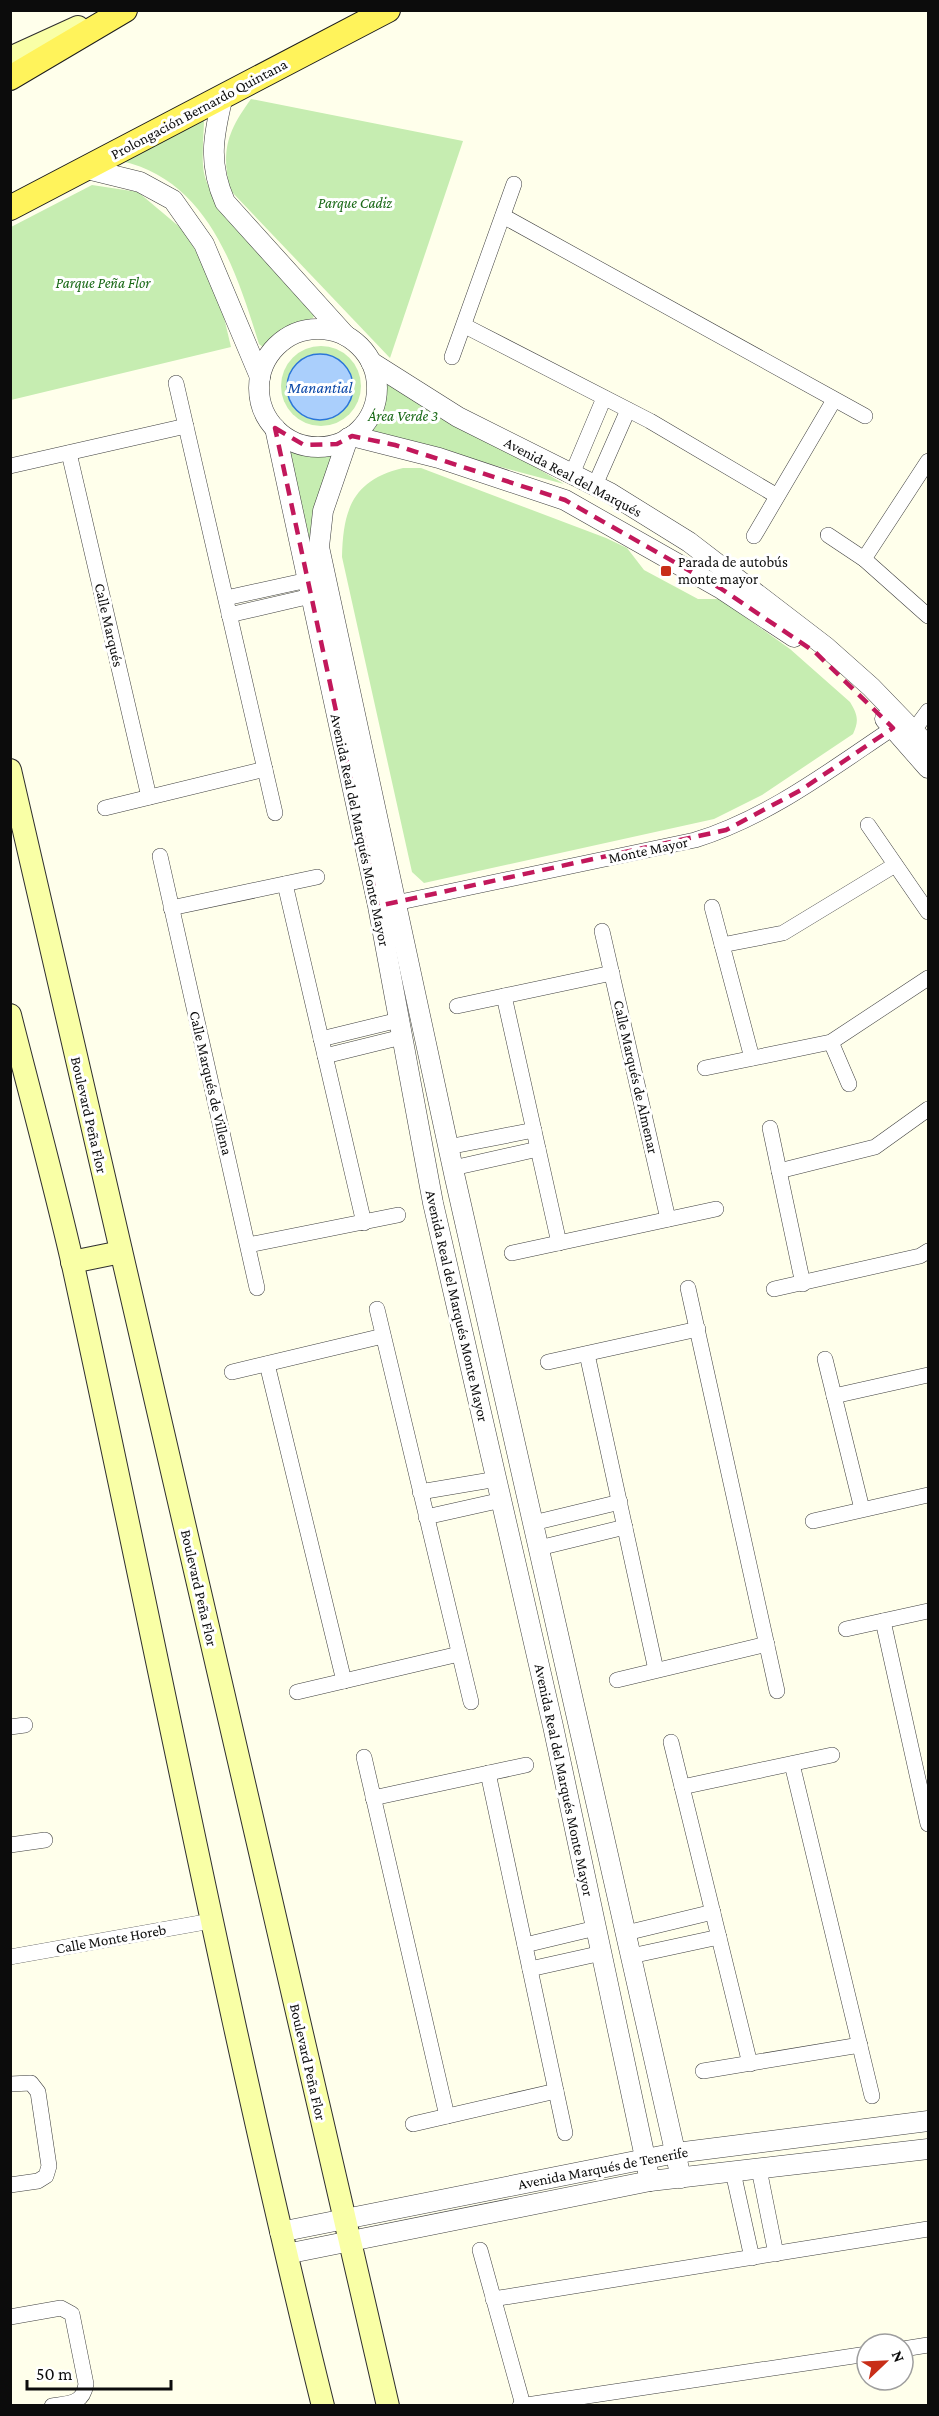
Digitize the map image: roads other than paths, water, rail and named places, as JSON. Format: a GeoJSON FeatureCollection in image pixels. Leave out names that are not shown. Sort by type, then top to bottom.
{"type":"FeatureCollection","features":[{"type":"Feature","properties":{"kind":"main road","name":"Prolongación Bernardo Quintana"},"geometry":{"type":"LineString","coordinates":[[10,208],[388,10]]}},
{"type":"Feature","properties":{"kind":"main road"},"geometry":{"type":"LineString","coordinates":[[10,58],[102,15],[123,11]]}},
{"type":"Feature","properties":{"kind":"main road"},"geometry":{"type":"LineString","coordinates":[[10,78],[123,11]]}},
{"type":"Feature","properties":{"kind":"main road","name":"Boulevard Peña Flor"},"geometry":{"type":"LineString","coordinates":[[10,770],[388,2406]]}},
{"type":"Feature","properties":{"kind":"main road"},"geometry":{"type":"LineString","coordinates":[[10,1015],[72,1262],[211,1921],[280,2232],[323,2406]]}},
{"type":"Feature","properties":{"kind":"main road"},"geometry":{"type":"LineString","coordinates":[[72,1262],[121,1252]]}},
{"type":"Feature","properties":{"kind":"street"},"geometry":{"type":"LineString","coordinates":[[223,96],[212,149],[214,178],[225,202],[346,336],[361,347],[371,362],[376,386],[373,410],[364,425],[350,437],[321,447],[304,445],[288,439],[275,428],[265,413],[260,395],[260,377],[266,359],[278,344],[292,334],[310,329],[328,329],[346,336]]}},
{"type":"Feature","properties":{"kind":"street"},"geometry":{"type":"LineString","coordinates":[[87,169],[140,182],[172,200],[204,244],[260,377]]}},
{"type":"Feature","properties":{"kind":"street"},"geometry":{"type":"LineString","coordinates":[[452,357],[514,184]]}},
{"type":"Feature","properties":{"kind":"street"},"geometry":{"type":"LineString","coordinates":[[502,216],[865,417]]}},
{"type":"Feature","properties":{"kind":"street"},"geometry":{"type":"LineString","coordinates":[[465,326],[628,410],[777,496]]}},
{"type":"Feature","properties":{"kind":"street","name":"Avenida Real del Marqués"},"geometry":{"type":"LineString","coordinates":[[371,362],[458,417],[595,485],[689,542],[826,647],[924,741]]}},
{"type":"Feature","properties":{"kind":"street"},"geometry":{"type":"LineString","coordinates":[[176,384],[275,813]]}},
{"type":"Feature","properties":{"kind":"street"},"geometry":{"type":"LineString","coordinates":[[572,474],[604,398]]}},
{"type":"Feature","properties":{"kind":"street"},"geometry":{"type":"LineString","coordinates":[[754,536],[834,400]]}},
{"type":"Feature","properties":{"kind":"street"},"geometry":{"type":"LineString","coordinates":[[595,485],[628,410]]}},
{"type":"Feature","properties":{"kind":"street"},"geometry":{"type":"LineString","coordinates":[[10,466],[186,426]]}},
{"type":"Feature","properties":{"kind":"street","name":"Avenida Real del Marqués Monte Mayor"},"geometry":{"type":"LineString","coordinates":[[275,428],[309,588],[453,1168],[681,2178]]}},
{"type":"Feature","properties":{"kind":"street","name":"Avenida Real del Marqués"},"geometry":{"type":"LineString","coordinates":[[350,437],[439,458],[564,500],[720,588],[815,652],[858,690],[928,768]]}},
{"type":"Feature","properties":{"kind":"street","name":"Avenida Real del Marqués Monte Mayor"},"geometry":{"type":"LineString","coordinates":[[350,437],[323,511],[319,547],[386,905],[400,1028],[433,1203],[553,1726],[650,2181]]}},
{"type":"Feature","properties":{"kind":"street","name":"Calle Marqués"},"geometry":{"type":"LineString","coordinates":[[69,453],[149,797]]}},
{"type":"Feature","properties":{"kind":"street"},"geometry":{"type":"LineString","coordinates":[[864,559],[928,461]]}},
{"type":"Feature","properties":{"kind":"street"},"geometry":{"type":"LineString","coordinates":[[828,535],[864,559],[928,616]]}},
{"type":"Feature","properties":{"kind":"street"},"geometry":{"type":"LineString","coordinates":[[226,598],[309,588]]}},
{"type":"Feature","properties":{"kind":"street"},"geometry":{"type":"LineString","coordinates":[[230,615],[309,588]]}},
{"type":"Feature","properties":{"kind":"street"},"geometry":{"type":"LineString","coordinates":[[924,741],[928,711]]}},
{"type":"Feature","properties":{"kind":"street","name":"Monte Mayor"},"geometry":{"type":"LineString","coordinates":[[386,905],[684,842],[726,830],[791,796],[893,728]]}},
{"type":"Feature","properties":{"kind":"street"},"geometry":{"type":"LineString","coordinates":[[105,808],[265,769]]}},
{"type":"Feature","properties":{"kind":"street"},"geometry":{"type":"LineString","coordinates":[[868,825],[928,912]]}},
{"type":"Feature","properties":{"kind":"street","name":"Calle Marqués de Villena"},"geometry":{"type":"LineString","coordinates":[[160,856],[257,1288]]}},
{"type":"Feature","properties":{"kind":"street"},"geometry":{"type":"LineString","coordinates":[[722,945],[783,933],[896,865]]}},
{"type":"Feature","properties":{"kind":"street"},"geometry":{"type":"LineString","coordinates":[[171,908],[316,877]]}},
{"type":"Feature","properties":{"kind":"street"},"geometry":{"type":"LineString","coordinates":[[285,884],[364,1223]]}},
{"type":"Feature","properties":{"kind":"street"},"geometry":{"type":"LineString","coordinates":[[712,907],[752,1058]]}},
{"type":"Feature","properties":{"kind":"street","name":"Calle Marqués de Almenar"},"geometry":{"type":"LineString","coordinates":[[602,931],[668,1219]]}},
{"type":"Feature","properties":{"kind":"street"},"geometry":{"type":"LineString","coordinates":[[457,1006],[612,974]]}},
{"type":"Feature","properties":{"kind":"street"},"geometry":{"type":"LineString","coordinates":[[705,1068],[831,1041],[928,978]]}},
{"type":"Feature","properties":{"kind":"street"},"geometry":{"type":"LineString","coordinates":[[504,996],[559,1243]]}},
{"type":"Feature","properties":{"kind":"street"},"geometry":{"type":"LineString","coordinates":[[321,1039],[400,1028]]}},
{"type":"Feature","properties":{"kind":"street"},"geometry":{"type":"LineString","coordinates":[[325,1056],[400,1028]]}},
{"type":"Feature","properties":{"kind":"street"},"geometry":{"type":"LineString","coordinates":[[831,1041],[849,1084]]}},
{"type":"Feature","properties":{"kind":"street"},"geometry":{"type":"LineString","coordinates":[[779,1171],[875,1147],[928,1109]]}},
{"type":"Feature","properties":{"kind":"street"},"geometry":{"type":"LineString","coordinates":[[770,1128],[803,1284]]}},
{"type":"Feature","properties":{"kind":"street"},"geometry":{"type":"LineString","coordinates":[[448,1147],[534,1130]]}},
{"type":"Feature","properties":{"kind":"street"},"geometry":{"type":"LineString","coordinates":[[453,1168],[538,1149]]}},
{"type":"Feature","properties":{"kind":"street"},"geometry":{"type":"LineString","coordinates":[[513,1253],[716,1209]]}},
{"type":"Feature","properties":{"kind":"street"},"geometry":{"type":"LineString","coordinates":[[248,1245],[398,1215]]}},
{"type":"Feature","properties":{"kind":"street"},"geometry":{"type":"LineString","coordinates":[[774,1288],[803,1284],[920,1256],[928,1251]]}},
{"type":"Feature","properties":{"kind":"street"},"geometry":{"type":"LineString","coordinates":[[688,1288],[777,1691]]}},
{"type":"Feature","properties":{"kind":"street"},"geometry":{"type":"LineString","coordinates":[[377,1309],[471,1702]]}},
{"type":"Feature","properties":{"kind":"street"},"geometry":{"type":"LineString","coordinates":[[548,1362],[698,1329]]}},
{"type":"Feature","properties":{"kind":"street"},"geometry":{"type":"LineString","coordinates":[[232,1372],[383,1336]]}},
{"type":"Feature","properties":{"kind":"street"},"geometry":{"type":"LineString","coordinates":[[587,1354],[657,1671]]}},
{"type":"Feature","properties":{"kind":"street"},"geometry":{"type":"LineString","coordinates":[[825,1359],[862,1509]]}},
{"type":"Feature","properties":{"kind":"street"},"geometry":{"type":"LineString","coordinates":[[267,1364],[344,1681]]}},
{"type":"Feature","properties":{"kind":"street"},"geometry":{"type":"LineString","coordinates":[[834,1396],[928,1375]]}},
{"type":"Feature","properties":{"kind":"street"},"geometry":{"type":"LineString","coordinates":[[420,1491],[497,1479]]}},
{"type":"Feature","properties":{"kind":"street"},"geometry":{"type":"LineString","coordinates":[[813,1521],[928,1495]]}},
{"type":"Feature","properties":{"kind":"street"},"geometry":{"type":"LineString","coordinates":[[426,1517],[502,1500]]}},
{"type":"Feature","properties":{"kind":"street"},"geometry":{"type":"LineString","coordinates":[[533,1523],[620,1502]]}},
{"type":"Feature","properties":{"kind":"street"},"geometry":{"type":"LineString","coordinates":[[538,1548],[625,1527]]}},
{"type":"Feature","properties":{"kind":"street"},"geometry":{"type":"LineString","coordinates":[[846,1629],[928,1611]]}},
{"type":"Feature","properties":{"kind":"street"},"geometry":{"type":"LineString","coordinates":[[883,1622],[928,1824]]}},
{"type":"Feature","properties":{"kind":"street"},"geometry":{"type":"LineString","coordinates":[[617,1680],[767,1644]]}},
{"type":"Feature","properties":{"kind":"street"},"geometry":{"type":"LineString","coordinates":[[297,1692],[459,1654]]}},
{"type":"Feature","properties":{"kind":"street"},"geometry":{"type":"LineString","coordinates":[[553,1726],[578,1723]]}},
{"type":"Feature","properties":{"kind":"street"},"geometry":{"type":"LineString","coordinates":[[671,1742],[750,2064]]}},
{"type":"Feature","properties":{"kind":"street"},"geometry":{"type":"LineString","coordinates":[[682,1787],[832,1755]]}},
{"type":"Feature","properties":{"kind":"street"},"geometry":{"type":"LineString","coordinates":[[364,1757],[447,2116]]}},
{"type":"Feature","properties":{"kind":"street"},"geometry":{"type":"LineString","coordinates":[[792,1764],[872,2096]]}},
{"type":"Feature","properties":{"kind":"street"},"geometry":{"type":"LineString","coordinates":[[373,1798],[526,1765]]}},
{"type":"Feature","properties":{"kind":"street"},"geometry":{"type":"LineString","coordinates":[[488,1773],[565,2133]]}},
{"type":"Feature","properties":{"kind":"street"},"geometry":{"type":"LineString","coordinates":[[10,1845],[45,1840]]}},
{"type":"Feature","properties":{"kind":"street"},"geometry":{"type":"LineString","coordinates":[[626,1933],[713,1912]]}},
{"type":"Feature","properties":{"kind":"street","name":"Calle Monte Horeb"},"geometry":{"type":"LineString","coordinates":[[10,1957],[211,1921]]}},
{"type":"Feature","properties":{"kind":"street"},"geometry":{"type":"LineString","coordinates":[[525,1945],[596,1928]]}},
{"type":"Feature","properties":{"kind":"street"},"geometry":{"type":"LineString","coordinates":[[631,1956],[719,1937]]}},
{"type":"Feature","properties":{"kind":"street"},"geometry":{"type":"LineString","coordinates":[[530,1969],[602,1953]]}},
{"type":"Feature","properties":{"kind":"street"},"geometry":{"type":"LineString","coordinates":[[703,2071],[860,2045]]}},
{"type":"Feature","properties":{"kind":"street"},"geometry":{"type":"LineString","coordinates":[[10,2084],[32,2083],[38,2092],[50,2166],[46,2176],[38,2181],[10,2185]]}},
{"type":"Feature","properties":{"kind":"street"},"geometry":{"type":"LineString","coordinates":[[413,2124],[556,2091]]}},
{"type":"Feature","properties":{"kind":"street","name":"Avenida Marqués de Tenerife"},"geometry":{"type":"LineString","coordinates":[[280,2232],[676,2153],[928,2121]]}},
{"type":"Feature","properties":{"kind":"street","name":"Avenida Marqués de Tenerife"},"geometry":{"type":"LineString","coordinates":[[286,2254],[650,2181],[928,2149]]}},
{"type":"Feature","properties":{"kind":"street"},"geometry":{"type":"LineString","coordinates":[[759,2169],[776,2254]]}},
{"type":"Feature","properties":{"kind":"street"},"geometry":{"type":"LineString","coordinates":[[733,2172],[752,2258]]}},
{"type":"Feature","properties":{"kind":"street"},"geometry":{"type":"LineString","coordinates":[[493,2299],[928,2230]]}},
{"type":"Feature","properties":{"kind":"street"},"geometry":{"type":"LineString","coordinates":[[480,2250],[521,2405],[855,2356]]}},
{"type":"Feature","properties":{"kind":"street"},"geometry":{"type":"LineString","coordinates":[[10,2317],[61,2308],[72,2314],[86,2384],[84,2395],[78,2401],[52,2406]]}},
{"type":"Feature","properties":{"kind":"water","name":"Manantial"},"geometry":{"type":"Polygon","coordinates":[[[314,354],[326,354],[338,359],[348,369],[353,387],[351,400],[338,415],[326,420],[314,420],[302,415],[292,405],[287,393],[287,381],[292,369],[302,359],[314,354]]]}},
{"type":"Feature","properties":{"kind":"place","name":"Parada de autobús monte mayor"},"geometry":{"type":"Point","coordinates":[666,571]}},
{"type":"Feature","properties":{"kind":"park label","name":"Parque Cadiz"},"geometry":{"type":"Point","coordinates":[355,203]}},
{"type":"Feature","properties":{"kind":"park label","name":"Parque Peña Flor"},"geometry":{"type":"Point","coordinates":[103,283]}},
{"type":"Feature","properties":{"kind":"park label","name":"Área Verde 3"},"geometry":{"type":"Point","coordinates":[403,416]}}]}
